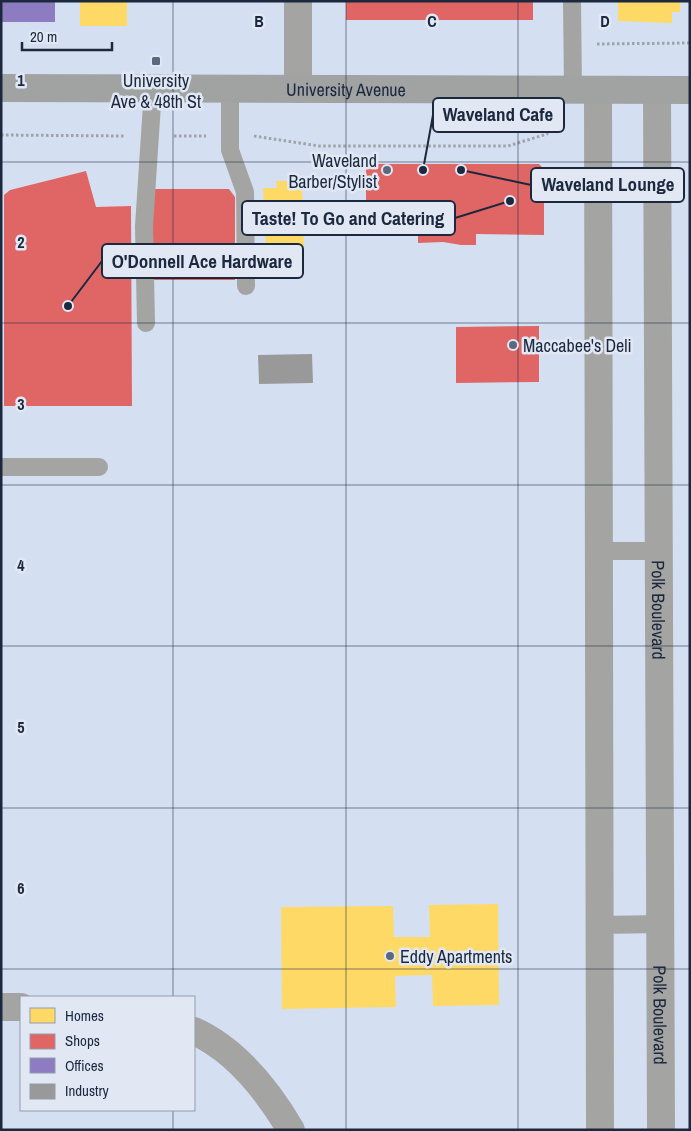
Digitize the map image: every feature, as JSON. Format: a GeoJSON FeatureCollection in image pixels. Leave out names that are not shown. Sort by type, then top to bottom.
{"type":"FeatureCollection","features":[{"type":"Feature","properties":{"kind":"main road","name":"University Avenue"},"geometry":{"type":"LineString","coordinates":[[1,88],[690,90]]}},
{"type":"Feature","properties":{"kind":"street"},"geometry":{"type":"LineString","coordinates":[[298,1],[298,89]]}},
{"type":"Feature","properties":{"kind":"street"},"geometry":{"type":"LineString","coordinates":[[585,90],[600,552],[600,1130]]}},
{"type":"Feature","properties":{"kind":"street","name":"Polk Boulevard"},"geometry":{"type":"LineString","coordinates":[[657,90],[662,1130]]}},
{"type":"Feature","properties":{"kind":"street"},"geometry":{"type":"LineString","coordinates":[[1,1007],[20,1007]]}},
{"type":"Feature","properties":{"kind":"street"},"geometry":{"type":"LineString","coordinates":[[195,1032],[236,1059],[274,1100],[291,1130]]}},
{"type":"Feature","properties":{"kind":"lane"},"geometry":{"type":"LineString","coordinates":[[572,1],[572,44],[585,90]]}},
{"type":"Feature","properties":{"kind":"lane"},"geometry":{"type":"LineString","coordinates":[[146,323],[144,226],[153,89]]}},
{"type":"Feature","properties":{"kind":"lane"},"geometry":{"type":"LineString","coordinates":[[230,89],[230,150],[245,192],[246,286]]}},
{"type":"Feature","properties":{"kind":"lane"},"geometry":{"type":"LineString","coordinates":[[1,467],[99,467]]}},
{"type":"Feature","properties":{"kind":"lane"},"geometry":{"type":"LineString","coordinates":[[600,552],[659,552]]}},
{"type":"Feature","properties":{"kind":"lane"},"geometry":{"type":"LineString","coordinates":[[600,925],[661,924]]}},
{"type":"Feature","properties":{"kind":"path"},"geometry":{"type":"LineString","coordinates":[[572,44],[690,43]]}},
{"type":"Feature","properties":{"kind":"path"},"geometry":{"type":"LineString","coordinates":[[1,135],[254,136],[319,146],[508,146],[547,134],[551,118]]}},
{"type":"Feature","properties":{"kind":"building: Homes"},"geometry":{"type":"Polygon","coordinates":[[[80,1],[127,1],[127,26],[80,26],[80,1]]]}},
{"type":"Feature","properties":{"kind":"building: Homes"},"geometry":{"type":"Polygon","coordinates":[[[618,1],[680,1],[680,12],[672,12],[672,23],[618,21],[618,1]]]}},
{"type":"Feature","properties":{"kind":"building: Homes"},"geometry":{"type":"Polygon","coordinates":[[[276,181],[292,181],[292,188],[302,188],[304,249],[275,249],[276,255],[266,255],[263,188],[277,188],[276,181]]]}},
{"type":"Feature","properties":{"kind":"building: Homes","name":"Eddy Apartments"},"geometry":{"type":"Polygon","coordinates":[[[498,904],[499,1005],[433,1006],[432,975],[395,976],[396,1007],[282,1009],[281,907],[393,906],[394,937],[430,937],[429,905],[498,904]]]}},
{"type":"Feature","properties":{"kind":"building: Shops"},"geometry":{"type":"Polygon","coordinates":[[[346,1],[533,1],[533,20],[346,20],[346,1]]]}},
{"type":"Feature","properties":{"kind":"building: Shops"},"geometry":{"type":"Polygon","coordinates":[[[366,164],[539,164],[544,169],[544,235],[476,234],[476,245],[461,245],[443,242],[418,243],[418,234],[366,234],[366,164]]]}},
{"type":"Feature","properties":{"kind":"building: Shops"},"geometry":{"type":"Polygon","coordinates":[[[86,171],[96,207],[131,206],[132,406],[4,406],[4,195],[10,190],[86,171]]]}},
{"type":"Feature","properties":{"kind":"building: Shops"},"geometry":{"type":"Polygon","coordinates":[[[152,189],[229,189],[235,197],[235,280],[153,280],[152,189]]]}},
{"type":"Feature","properties":{"kind":"building: Shops"},"geometry":{"type":"Polygon","coordinates":[[[539,326],[539,382],[456,383],[456,327],[539,326]]]}},
{"type":"Feature","properties":{"kind":"building: Offices"},"geometry":{"type":"Polygon","coordinates":[[[1,1],[55,1],[55,22],[1,22],[1,1]]]}},
{"type":"Feature","properties":{"kind":"building: Industry"},"geometry":{"type":"Polygon","coordinates":[[[312,354],[313,383],[259,384],[258,355],[312,354]]]}},
{"type":"Feature","properties":{"kind":"place","name":"University Ave & 48th St"},"geometry":{"type":"Point","coordinates":[156,61]}},
{"type":"Feature","properties":{"kind":"place","name":"Waveland Barber/Stylist"},"geometry":{"type":"Point","coordinates":[387,170]}},
{"type":"Feature","properties":{"kind":"place","name":"Waveland Cafe"},"geometry":{"type":"Point","coordinates":[423,170]}},
{"type":"Feature","properties":{"kind":"place","name":"Waveland Lounge"},"geometry":{"type":"Point","coordinates":[461,170]}},
{"type":"Feature","properties":{"kind":"place","name":"Taste! To Go and Catering"},"geometry":{"type":"Point","coordinates":[510,201]}},
{"type":"Feature","properties":{"kind":"place","name":"O'Donnell Ace Hardware"},"geometry":{"type":"Point","coordinates":[68,306]}},
{"type":"Feature","properties":{"kind":"place","name":"Maccabee's Deli"},"geometry":{"type":"Point","coordinates":[513,345]}},
{"type":"Feature","properties":{"kind":"place","name":"Eddy Apartments"},"geometry":{"type":"Point","coordinates":[390,956]}}]}
